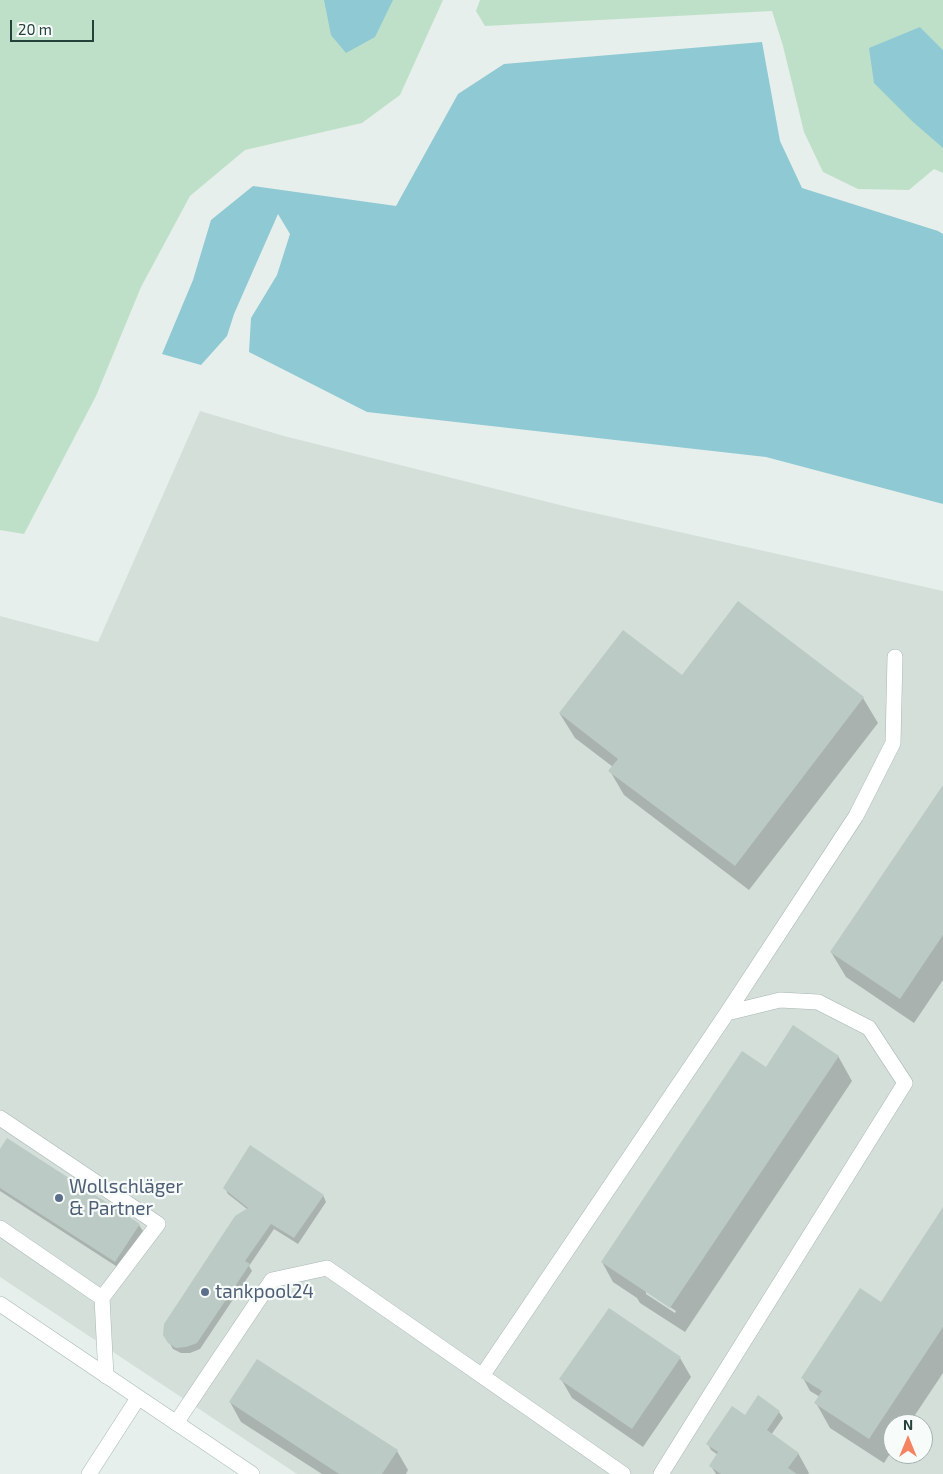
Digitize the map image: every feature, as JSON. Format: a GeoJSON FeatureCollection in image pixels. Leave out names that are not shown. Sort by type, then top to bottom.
{"type":"FeatureCollection","features":[{"type":"Feature","properties":{"kind":"street"},"geometry":{"type":"LineString","coordinates":[[482,1376],[727,1013],[856,816],[894,743],[895,657]]}},
{"type":"Feature","properties":{"kind":"street"},"geometry":{"type":"LineString","coordinates":[[661,1474],[905,1082],[869,1028],[818,1002],[780,1000],[727,1013]]}},
{"type":"Feature","properties":{"kind":"street"},"geometry":{"type":"LineString","coordinates":[[0,1118],[158,1224],[102,1298],[106,1376]]}},
{"type":"Feature","properties":{"kind":"street"},"geometry":{"type":"LineString","coordinates":[[0,1228],[102,1298]]}},
{"type":"Feature","properties":{"kind":"street"},"geometry":{"type":"LineString","coordinates":[[176,1423],[272,1280],[327,1268],[623,1474]]}},
{"type":"Feature","properties":{"kind":"street"},"geometry":{"type":"LineString","coordinates":[[0,1304],[252,1474]]}},
{"type":"Feature","properties":{"kind":"street"},"geometry":{"type":"LineString","coordinates":[[89,1474],[138,1398]]}},
{"type":"Feature","properties":{"kind":"shaded area"},"geometry":{"type":"Polygon","coordinates":[[[200,411],[284,436],[572,508],[943,591],[943,1474],[297,1474],[0,1277],[0,616],[98,642],[200,411]]]}},
{"type":"Feature","properties":{"kind":"green space"},"geometry":{"type":"Polygon","coordinates":[[[0,0],[443,0],[400,95],[362,123],[245,150],[190,196],[141,287],[96,396],[24,534],[0,530],[0,0]]]}},
{"type":"Feature","properties":{"kind":"green space"},"geometry":{"type":"Polygon","coordinates":[[[480,0],[943,0],[943,50],[920,27],[943,147],[943,173],[934,169],[909,190],[858,189],[823,172],[804,132],[783,46],[772,11],[485,26],[476,11],[480,0]]]}},
{"type":"Feature","properties":{"kind":"water"},"geometry":{"type":"Polygon","coordinates":[[[324,0],[393,0],[375,37],[346,53],[331,35],[324,0]]]}},
{"type":"Feature","properties":{"kind":"water"},"geometry":{"type":"Polygon","coordinates":[[[920,27],[943,50],[943,148],[912,121],[874,83],[869,48],[920,27]]]}},
{"type":"Feature","properties":{"kind":"water"},"geometry":{"type":"Polygon","coordinates":[[[762,42],[780,141],[802,188],[943,234],[943,504],[766,457],[367,412],[249,352],[251,318],[277,275],[290,234],[278,214],[234,314],[227,336],[201,365],[162,354],[193,280],[211,220],[253,186],[396,206],[458,94],[504,64],[762,42]]]}},
{"type":"Feature","properties":{"kind":"building"},"geometry":{"type":"Polygon","coordinates":[[[738,601],[864,697],[735,866],[608,771],[618,759],[559,713],[623,630],[682,675],[738,601]]]}},
{"type":"Feature","properties":{"kind":"building"},"geometry":{"type":"Polygon","coordinates":[[[943,785],[943,935],[900,999],[830,952],[943,785]]]}},
{"type":"Feature","properties":{"kind":"building"},"geometry":{"type":"Polygon","coordinates":[[[793,1025],[839,1056],[670,1308],[601,1262],[742,1051],[766,1067],[793,1025]]]}},
{"type":"Feature","properties":{"kind":"building"},"geometry":{"type":"Polygon","coordinates":[[[7,1138],[140,1224],[115,1262],[0,1188],[0,1149],[7,1138]]]}},
{"type":"Feature","properties":{"kind":"building"},"geometry":{"type":"Polygon","coordinates":[[[250,1145],[324,1195],[294,1238],[271,1224],[245,1261],[250,1264],[197,1343],[176,1348],[168,1343],[163,1335],[164,1324],[235,1216],[248,1208],[223,1188],[250,1145]]]}},
{"type":"Feature","properties":{"kind":"building"},"geometry":{"type":"Polygon","coordinates":[[[943,1207],[943,1327],[886,1414],[883,1414],[883,1418],[869,1439],[814,1403],[822,1391],[801,1378],[860,1288],[881,1302],[943,1207]]]}},
{"type":"Feature","properties":{"kind":"building"},"geometry":{"type":"Polygon","coordinates":[[[609,1308],[681,1357],[632,1429],[559,1379],[609,1308]]]}},
{"type":"Feature","properties":{"kind":"building"},"geometry":{"type":"Polygon","coordinates":[[[257,1359],[398,1450],[382,1474],[339,1474],[229,1402],[257,1359]]]}},
{"type":"Feature","properties":{"kind":"building"},"geometry":{"type":"Polygon","coordinates":[[[758,1395],[780,1411],[767,1430],[799,1453],[788,1468],[797,1474],[721,1474],[709,1466],[718,1452],[706,1444],[732,1406],[745,1415],[758,1395]]]}},
{"type":"Feature","properties":{"kind":"place","name":"Wollschläger & Partner"},"geometry":{"type":"Point","coordinates":[59,1198]}},
{"type":"Feature","properties":{"kind":"place","name":"tankpool24"},"geometry":{"type":"Point","coordinates":[205,1292]}}]}
